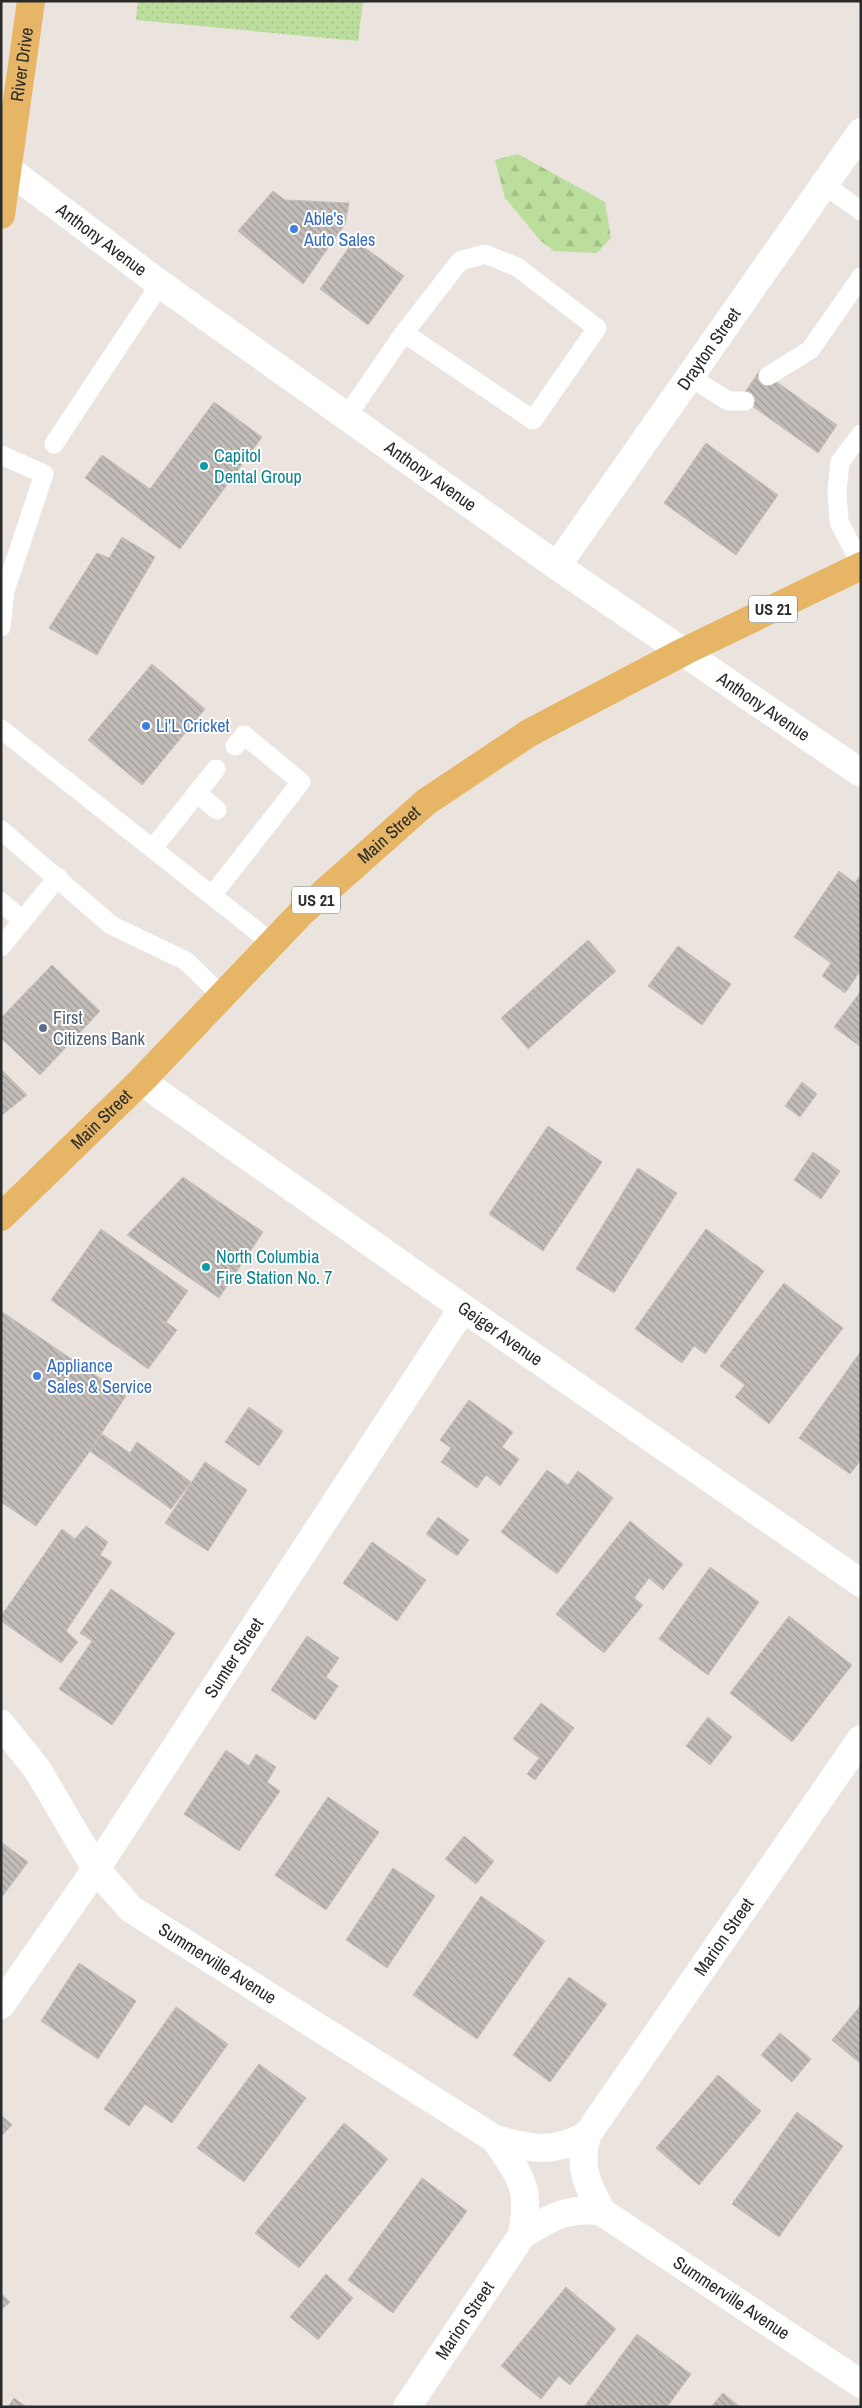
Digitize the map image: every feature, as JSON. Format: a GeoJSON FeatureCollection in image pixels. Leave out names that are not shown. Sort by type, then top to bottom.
{"type":"FeatureCollection","features":[{"type":"Feature","properties":{"kind":"main road","name":"River Drive"},"geometry":{"type":"LineString","coordinates":[[1,216],[9,170],[31,1]]}},
{"type":"Feature","properties":{"kind":"main road","name":"Main Street"},"geometry":{"type":"LineString","coordinates":[[1,1217],[141,1081],[301,913],[426,802],[529,733],[685,651],[861,565]]}},
{"type":"Feature","properties":{"kind":"street","name":"Drayton Street"},"geometry":{"type":"LineString","coordinates":[[558,566],[861,132]]}},
{"type":"Feature","properties":{"kind":"street","name":"Anthony Avenue"},"geometry":{"type":"LineString","coordinates":[[9,170],[160,284],[558,566],[861,772]]}},
{"type":"Feature","properties":{"kind":"street","name":"Geiger Avenue"},"geometry":{"type":"LineString","coordinates":[[141,1081],[463,1308],[861,1583]]}},
{"type":"Feature","properties":{"kind":"street","name":"Sumter Street"},"geometry":{"type":"LineString","coordinates":[[1,2005],[96,1869],[463,1308]]}},
{"type":"Feature","properties":{"kind":"street","name":"Summerville Avenue"},"geometry":{"type":"LineString","coordinates":[[1,1724],[37,1769],[96,1869],[132,1909],[495,2139]]}},
{"type":"Feature","properties":{"kind":"street","name":"Marion Street"},"geometry":{"type":"LineString","coordinates":[[588,2135],[861,1739]]}},
{"type":"Feature","properties":{"kind":"street"},"geometry":{"type":"LineString","coordinates":[[495,2139],[527,2148],[540,2149],[572,2143],[588,2135]]}},
{"type":"Feature","properties":{"kind":"street"},"geometry":{"type":"LineString","coordinates":[[588,2135],[583,2150],[583,2165],[592,2193],[602,2212]]}},
{"type":"Feature","properties":{"kind":"street"},"geometry":{"type":"LineString","coordinates":[[495,2139],[520,2177],[525,2190],[527,2208],[522,2235]]}},
{"type":"Feature","properties":{"kind":"street"},"geometry":{"type":"LineString","coordinates":[[522,2235],[558,2214],[588,2209],[602,2212]]}},
{"type":"Feature","properties":{"kind":"street","name":"Summerville Avenue"},"geometry":{"type":"LineString","coordinates":[[602,2212],[861,2384]]}},
{"type":"Feature","properties":{"kind":"street","name":"Marion Street"},"geometry":{"type":"LineString","coordinates":[[406,2407],[522,2235]]}},
{"type":"Feature","properties":{"kind":"lane"},"geometry":{"type":"LineString","coordinates":[[825,185],[861,212]]}},
{"type":"Feature","properties":{"kind":"lane"},"geometry":{"type":"LineString","coordinates":[[347,416],[404,333],[460,261],[485,254],[517,267],[597,328],[533,420],[404,333]]}},
{"type":"Feature","properties":{"kind":"lane"},"geometry":{"type":"LineString","coordinates":[[768,376],[810,350],[861,277]]}},
{"type":"Feature","properties":{"kind":"lane"},"geometry":{"type":"LineString","coordinates":[[54,444],[160,284]]}},
{"type":"Feature","properties":{"kind":"lane"},"geometry":{"type":"LineString","coordinates":[[690,377],[728,401],[745,401]]}},
{"type":"Feature","properties":{"kind":"lane"},"geometry":{"type":"LineString","coordinates":[[861,434],[840,462],[837,490],[839,522],[861,565]]}},
{"type":"Feature","properties":{"kind":"lane"},"geometry":{"type":"LineString","coordinates":[[1,455],[44,474],[10,549],[1,627]]}},
{"type":"Feature","properties":{"kind":"lane"},"geometry":{"type":"LineString","coordinates":[[1,729],[272,942]]}},
{"type":"Feature","properties":{"kind":"lane"},"geometry":{"type":"LineString","coordinates":[[213,894],[251,838],[280,801],[301,782],[244,735],[235,746]]}},
{"type":"Feature","properties":{"kind":"lane"},"geometry":{"type":"LineString","coordinates":[[153,848],[216,769]]}},
{"type":"Feature","properties":{"kind":"lane"},"geometry":{"type":"LineString","coordinates":[[197,793],[217,810]]}},
{"type":"Feature","properties":{"kind":"lane"},"geometry":{"type":"LineString","coordinates":[[1,830],[112,925],[186,961],[222,996]]}},
{"type":"Feature","properties":{"kind":"lane"},"geometry":{"type":"LineString","coordinates":[[1,947],[58,877]]}},
{"type":"Feature","properties":{"kind":"lane"},"geometry":{"type":"LineString","coordinates":[[1,902],[22,920]]}},
{"type":"Feature","properties":{"kind":"green space"},"geometry":{"type":"Polygon","coordinates":[[[138,1],[363,1],[358,41],[136,20],[138,1]]]}},
{"type":"Feature","properties":{"kind":"green space"},"geometry":{"type":"Polygon","coordinates":[[[518,154],[605,202],[611,238],[597,253],[554,251],[540,240],[505,198],[495,160],[518,154]]]}},
{"type":"Feature","properties":{"kind":"building"},"geometry":{"type":"Polygon","coordinates":[[[273,191],[285,200],[349,203],[345,224],[303,284],[238,231],[273,191]]]}},
{"type":"Feature","properties":{"kind":"building"},"geometry":{"type":"Polygon","coordinates":[[[354,240],[404,276],[368,325],[320,289],[354,240]]]}},
{"type":"Feature","properties":{"kind":"building"},"geometry":{"type":"Polygon","coordinates":[[[760,370],[837,425],[818,453],[741,398],[760,370]]]}},
{"type":"Feature","properties":{"kind":"building","name":"Capitol Dental Group"},"geometry":{"type":"Polygon","coordinates":[[[214,402],[262,437],[180,549],[85,478],[102,455],[150,489],[214,402]]]}},
{"type":"Feature","properties":{"kind":"building"},"geometry":{"type":"Polygon","coordinates":[[[706,443],[778,495],[736,555],[664,503],[706,443]]]}},
{"type":"Feature","properties":{"kind":"building"},"geometry":{"type":"Polygon","coordinates":[[[122,537],[155,557],[97,655],[49,628],[97,553],[109,558],[122,537]]]}},
{"type":"Feature","properties":{"kind":"building"},"geometry":{"type":"Polygon","coordinates":[[[152,664],[205,709],[142,785],[88,740],[152,664]]]}},
{"type":"Feature","properties":{"kind":"building"},"geometry":{"type":"Polygon","coordinates":[[[839,871],[855,883],[861,874],[861,970],[845,993],[822,976],[831,963],[794,937],[839,871]]]}},
{"type":"Feature","properties":{"kind":"building"},"geometry":{"type":"Polygon","coordinates":[[[588,940],[616,971],[528,1049],[501,1018],[588,940]]]}},
{"type":"Feature","properties":{"kind":"building"},"geometry":{"type":"Polygon","coordinates":[[[678,946],[731,984],[702,1025],[648,986],[678,946]]]}},
{"type":"Feature","properties":{"kind":"building","name":"First Citizens Bank"},"geometry":{"type":"Polygon","coordinates":[[[52,965],[100,1011],[40,1075],[1,1038],[1,1018],[52,965]]]}},
{"type":"Feature","properties":{"kind":"building"},"geometry":{"type":"Polygon","coordinates":[[[861,991],[861,1047],[834,1027],[861,991]]]}},
{"type":"Feature","properties":{"kind":"building"},"geometry":{"type":"Polygon","coordinates":[[[1,1069],[27,1095],[2,1115],[1,1114],[1,1069]]]}},
{"type":"Feature","properties":{"kind":"building"},"geometry":{"type":"Polygon","coordinates":[[[802,1082],[817,1094],[800,1117],[785,1106],[802,1082]]]}},
{"type":"Feature","properties":{"kind":"building"},"geometry":{"type":"Polygon","coordinates":[[[548,1126],[602,1162],[543,1251],[489,1214],[548,1126]]]}},
{"type":"Feature","properties":{"kind":"building"},"geometry":{"type":"Polygon","coordinates":[[[813,1152],[840,1171],[821,1199],[794,1180],[813,1152]]]}},
{"type":"Feature","properties":{"kind":"building"},"geometry":{"type":"Polygon","coordinates":[[[638,1168],[677,1193],[614,1293],[576,1269],[638,1168]]]}},
{"type":"Feature","properties":{"kind":"building","name":"North Columbia Fire Station No. 7"},"geometry":{"type":"Polygon","coordinates":[[[183,1177],[263,1232],[219,1298],[127,1235],[183,1177]]]}},
{"type":"Feature","properties":{"kind":"building"},"geometry":{"type":"Polygon","coordinates":[[[101,1229],[188,1291],[166,1322],[177,1330],[148,1369],[51,1300],[101,1229]]]}},
{"type":"Feature","properties":{"kind":"building"},"geometry":{"type":"Polygon","coordinates":[[[706,1229],[764,1271],[705,1354],[694,1346],[682,1363],[635,1329],[706,1229]]]}},
{"type":"Feature","properties":{"kind":"building"},"geometry":{"type":"Polygon","coordinates":[[[784,1283],[843,1328],[769,1424],[735,1397],[745,1385],[720,1366],[784,1283]]]}},
{"type":"Feature","properties":{"kind":"building"},"geometry":{"type":"Polygon","coordinates":[[[1,1311],[126,1396],[90,1451],[36,1526],[1,1502],[1,1311]]]}},
{"type":"Feature","properties":{"kind":"building"},"geometry":{"type":"Polygon","coordinates":[[[861,1351],[861,1460],[850,1474],[799,1438],[861,1351]]]}},
{"type":"Feature","properties":{"kind":"building"},"geometry":{"type":"Polygon","coordinates":[[[469,1400],[513,1432],[502,1447],[519,1459],[500,1486],[486,1475],[477,1488],[441,1462],[451,1448],[440,1440],[469,1400]]]}},
{"type":"Feature","properties":{"kind":"building"},"geometry":{"type":"Polygon","coordinates":[[[249,1407],[283,1431],[259,1466],[225,1442],[249,1407]]]}},
{"type":"Feature","properties":{"kind":"building"},"geometry":{"type":"Polygon","coordinates":[[[102,1434],[130,1453],[137,1442],[191,1482],[171,1509],[90,1451],[102,1434]]]}},
{"type":"Feature","properties":{"kind":"building"},"geometry":{"type":"Polygon","coordinates":[[[205,1462],[247,1490],[208,1551],[165,1523],[205,1462]]]}},
{"type":"Feature","properties":{"kind":"building"},"geometry":{"type":"Polygon","coordinates":[[[547,1470],[568,1485],[578,1471],[613,1498],[557,1574],[501,1532],[547,1470]]]}},
{"type":"Feature","properties":{"kind":"building"},"geometry":{"type":"Polygon","coordinates":[[[438,1517],[469,1540],[457,1556],[426,1534],[438,1517]]]}},
{"type":"Feature","properties":{"kind":"building"},"geometry":{"type":"Polygon","coordinates":[[[630,1521],[683,1564],[663,1590],[649,1578],[634,1598],[643,1605],[604,1653],[556,1614],[630,1521]]]}},
{"type":"Feature","properties":{"kind":"building"},"geometry":{"type":"Polygon","coordinates":[[[86,1526],[108,1542],[100,1555],[112,1562],[66,1631],[78,1642],[61,1663],[1,1621],[1,1616],[62,1529],[75,1539],[86,1526]]]}},
{"type":"Feature","properties":{"kind":"building"},"geometry":{"type":"Polygon","coordinates":[[[372,1542],[426,1580],[397,1621],[343,1583],[372,1542]]]}},
{"type":"Feature","properties":{"kind":"building"},"geometry":{"type":"Polygon","coordinates":[[[710,1567],[759,1602],[708,1675],[659,1639],[710,1567]]]}},
{"type":"Feature","properties":{"kind":"building"},"geometry":{"type":"Polygon","coordinates":[[[111,1589],[175,1633],[112,1725],[59,1689],[92,1641],[80,1633],[111,1589]]]}},
{"type":"Feature","properties":{"kind":"building"},"geometry":{"type":"Polygon","coordinates":[[[789,1616],[852,1665],[792,1742],[730,1693],[789,1616]]]}},
{"type":"Feature","properties":{"kind":"building"},"geometry":{"type":"Polygon","coordinates":[[[307,1636],[339,1658],[326,1677],[338,1686],[315,1720],[271,1690],[307,1636]]]}},
{"type":"Feature","properties":{"kind":"building"},"geometry":{"type":"Polygon","coordinates":[[[541,1703],[574,1728],[535,1780],[527,1774],[539,1758],[513,1739],[541,1703]]]}},
{"type":"Feature","properties":{"kind":"building"},"geometry":{"type":"Polygon","coordinates":[[[708,1717],[732,1737],[710,1765],[686,1746],[708,1717]]]}},
{"type":"Feature","properties":{"kind":"building"},"geometry":{"type":"Polygon","coordinates":[[[226,1750],[249,1766],[256,1754],[276,1767],[267,1782],[280,1791],[239,1851],[184,1814],[226,1750]]]}},
{"type":"Feature","properties":{"kind":"building"},"geometry":{"type":"Polygon","coordinates":[[[328,1797],[379,1832],[326,1910],[275,1875],[328,1797]]]}},
{"type":"Feature","properties":{"kind":"building"},"geometry":{"type":"Polygon","coordinates":[[[464,1836],[494,1861],[476,1884],[445,1859],[464,1836]]]}},
{"type":"Feature","properties":{"kind":"building"},"geometry":{"type":"Polygon","coordinates":[[[1,1842],[28,1862],[1,1898],[1,1842]]]}},
{"type":"Feature","properties":{"kind":"building"},"geometry":{"type":"Polygon","coordinates":[[[393,1868],[435,1896],[387,1968],[346,1940],[393,1868]]]}},
{"type":"Feature","properties":{"kind":"building"},"geometry":{"type":"Polygon","coordinates":[[[481,1896],[545,1941],[477,2039],[413,1995],[481,1896]]]}},
{"type":"Feature","properties":{"kind":"building"},"geometry":{"type":"Polygon","coordinates":[[[79,1963],[136,2001],[98,2059],[41,2021],[79,1963]]]}},
{"type":"Feature","properties":{"kind":"building"},"geometry":{"type":"Polygon","coordinates":[[[569,1977],[607,2004],[550,2082],[513,2055],[569,1977]]]}},
{"type":"Feature","properties":{"kind":"building"},"geometry":{"type":"Polygon","coordinates":[[[861,2005],[861,2064],[832,2040],[861,2005]]]}},
{"type":"Feature","properties":{"kind":"building"},"geometry":{"type":"Polygon","coordinates":[[[176,2007],[228,2044],[172,2123],[145,2104],[129,2126],[104,2109],[176,2007]]]}},
{"type":"Feature","properties":{"kind":"building"},"geometry":{"type":"Polygon","coordinates":[[[780,2033],[811,2059],[792,2082],[761,2055],[780,2033]]]}},
{"type":"Feature","properties":{"kind":"building"},"geometry":{"type":"Polygon","coordinates":[[[259,2064],[306,2098],[244,2182],[197,2148],[259,2064]]]}},
{"type":"Feature","properties":{"kind":"building"},"geometry":{"type":"Polygon","coordinates":[[[718,2075],[761,2111],[699,2185],[656,2148],[718,2075]]]}},
{"type":"Feature","properties":{"kind":"building"},"geometry":{"type":"Polygon","coordinates":[[[797,2112],[843,2146],[779,2237],[732,2204],[797,2112]]]}},
{"type":"Feature","properties":{"kind":"building"},"geometry":{"type":"Polygon","coordinates":[[[1,2115],[12,2125],[1,2136],[1,2115]]]}},
{"type":"Feature","properties":{"kind":"building"},"geometry":{"type":"Polygon","coordinates":[[[344,2123],[388,2159],[299,2268],[255,2233],[344,2123]]]}},
{"type":"Feature","properties":{"kind":"building"},"geometry":{"type":"Polygon","coordinates":[[[422,2178],[467,2211],[393,2313],[348,2280],[422,2178]]]}},
{"type":"Feature","properties":{"kind":"building"},"geometry":{"type":"Polygon","coordinates":[[[326,2274],[353,2298],[318,2340],[290,2317],[326,2274]]]}},
{"type":"Feature","properties":{"kind":"building"},"geometry":{"type":"Polygon","coordinates":[[[566,2287],[616,2329],[570,2385],[559,2376],[541,2399],[501,2366],[566,2287]]]}},
{"type":"Feature","properties":{"kind":"building"},"geometry":{"type":"Polygon","coordinates":[[[1,2293],[10,2302],[1,2310],[1,2293]]]}},
{"type":"Feature","properties":{"kind":"building"},"geometry":{"type":"Polygon","coordinates":[[[637,2334],[691,2374],[667,2407],[584,2407],[637,2334]]]}},
{"type":"Feature","properties":{"kind":"building"},"geometry":{"type":"Polygon","coordinates":[[[723,2393],[740,2407],[711,2407],[723,2393]]]}},
{"type":"Feature","properties":{"kind":"building"},"geometry":{"type":"Polygon","coordinates":[[[14,2398],[27,2407],[8,2407],[14,2398]]]}},
{"type":"Feature","properties":{"kind":"place","name":"Able's Auto Sales"},"geometry":{"type":"Point","coordinates":[294,229]}},
{"type":"Feature","properties":{"kind":"place","name":"Capitol Dental Group"},"geometry":{"type":"Point","coordinates":[204,466]}},
{"type":"Feature","properties":{"kind":"place","name":"Li'L Cricket"},"geometry":{"type":"Point","coordinates":[146,726]}},
{"type":"Feature","properties":{"kind":"place","name":"First Citizens Bank"},"geometry":{"type":"Point","coordinates":[43,1028]}},
{"type":"Feature","properties":{"kind":"place","name":"North Columbia Fire Station No. 7"},"geometry":{"type":"Point","coordinates":[206,1267]}},
{"type":"Feature","properties":{"kind":"place","name":"Appliance Sales & Service"},"geometry":{"type":"Point","coordinates":[37,1376]}}]}
